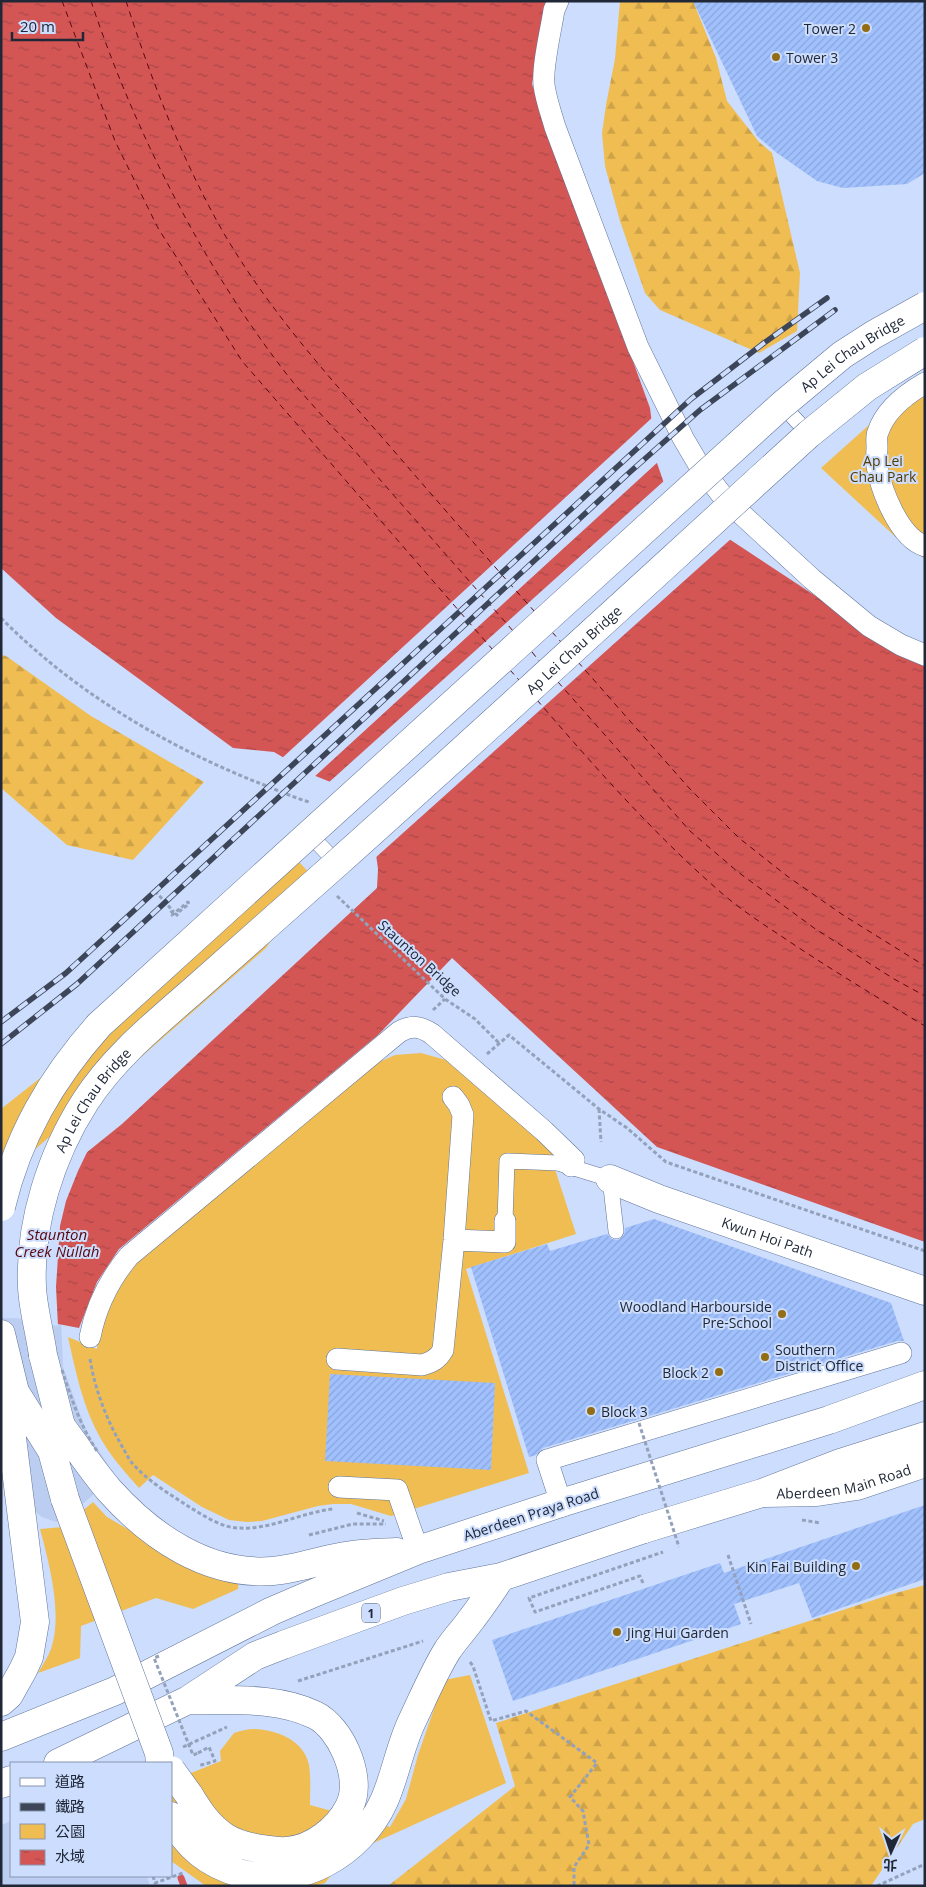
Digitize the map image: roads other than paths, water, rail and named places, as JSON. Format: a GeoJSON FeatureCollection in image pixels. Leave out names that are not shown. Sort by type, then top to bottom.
{"type":"FeatureCollection","features":[{"type":"Feature","properties":{"kind":"main road","name":"Ap Lei Chau Bridge"},"geometry":{"type":"LineString","coordinates":[[1,1207],[19,1150],[35,1114],[49,1090],[82,1044],[121,1005],[782,405],[842,355],[925,306]]}},
{"type":"Feature","properties":{"kind":"main road","name":"Ap Lei Chau Bridge"},"geometry":{"type":"LineString","coordinates":[[61,1426],[43,1355],[32,1287],[34,1254],[40,1208],[54,1163],[69,1130],[102,1076],[125,1052],[337,863],[809,434],[866,387],[925,351]]}},
{"type":"Feature","properties":{"kind":"main road","name":"Kwun Hoi Path"},"geometry":{"type":"LineString","coordinates":[[610,1179],[659,1199],[925,1291]]}},
{"type":"Feature","properties":{"kind":"main road"},"geometry":{"type":"LineString","coordinates":[[1,1334],[15,1392],[12,1438],[35,1622],[33,1639],[23,1670],[10,1695],[1,1702]]}},
{"type":"Feature","properties":{"kind":"main road","name":"Aberdeen Praya Road"},"geometry":{"type":"LineString","coordinates":[[1,1737],[67,1712],[154,1664],[272,1611],[418,1550],[560,1503],[829,1420],[924,1384]]}},
{"type":"Feature","properties":{"kind":"main road"},"geometry":{"type":"LineString","coordinates":[[15,1392],[52,1451],[65,1499],[171,1761]]}},
{"type":"Feature","properties":{"kind":"main road"},"geometry":{"type":"LineString","coordinates":[[52,1451],[61,1426]]}},
{"type":"Feature","properties":{"kind":"main road"},"geometry":{"type":"LineString","coordinates":[[61,1426],[101,1480],[144,1525],[162,1539],[201,1558],[224,1566],[256,1571],[275,1570],[341,1557],[418,1550]]}},
{"type":"Feature","properties":{"kind":"main road"},"geometry":{"type":"LineString","coordinates":[[762,1493],[840,1464],[925,1436]]}},
{"type":"Feature","properties":{"kind":"main road","name":"Aberdeen Main Road"},"geometry":{"type":"LineString","coordinates":[[762,1493],[817,1492],[857,1486],[925,1463]]}},
{"type":"Feature","properties":{"kind":"main road","name":"1"},"geometry":{"type":"LineString","coordinates":[[60,1762],[188,1700],[254,1656],[449,1587],[501,1577],[644,1529],[762,1493]]}},
{"type":"Feature","properties":{"kind":"main road"},"geometry":{"type":"LineString","coordinates":[[172,1818],[188,1843],[204,1857],[224,1868],[250,1876],[281,1878],[309,1873],[334,1861],[356,1842],[373,1821],[384,1802],[412,1720],[447,1652],[501,1577]]}},
{"type":"Feature","properties":{"kind":"main road"},"geometry":{"type":"LineString","coordinates":[[172,1763],[206,1822],[226,1838],[252,1847],[288,1851],[306,1846],[320,1839],[336,1826],[350,1806],[353,1768],[342,1742],[330,1726],[317,1716],[282,1703],[188,1700]]}},
{"type":"Feature","properties":{"kind":"street"},"geometry":{"type":"LineString","coordinates":[[558,1],[554,10],[545,69],[544,83],[547,101],[555,127],[638,347],[683,438],[700,467],[725,499],[812,579],[869,626],[901,645],[925,655]]}},
{"type":"Feature","properties":{"kind":"street"},"geometry":{"type":"LineString","coordinates":[[925,383],[909,392],[889,412],[877,433],[877,465],[881,485],[889,504],[905,532],[913,540],[925,546]]}},
{"type":"Feature","properties":{"kind":"street"},"geometry":{"type":"LineString","coordinates":[[90,1337],[101,1298],[115,1273],[129,1256],[392,1038],[408,1028],[416,1026],[425,1028],[544,1131],[573,1163]]}},
{"type":"Feature","properties":{"kind":"street"},"geometry":{"type":"LineString","coordinates":[[337,1359],[422,1365],[438,1357],[443,1350],[454,1240],[463,1115],[460,1105],[453,1097]]}},
{"type":"Feature","properties":{"kind":"street"},"geometry":{"type":"LineString","coordinates":[[454,1240],[504,1242],[505,1221]]}},
{"type":"Feature","properties":{"kind":"street"},"geometry":{"type":"LineString","coordinates":[[560,1503],[547,1460],[901,1353]]}},
{"type":"Feature","properties":{"kind":"street"},"geometry":{"type":"LineString","coordinates":[[339,1487],[397,1490],[418,1550]]}},
{"type":"Feature","properties":{"kind":"lane"},"geometry":{"type":"LineString","coordinates":[[782,405],[809,434]]}},
{"type":"Feature","properties":{"kind":"lane"},"geometry":{"type":"LineString","coordinates":[[309,834],[337,863]]}},
{"type":"Feature","properties":{"kind":"lane"},"geometry":{"type":"LineString","coordinates":[[505,1221],[507,1161],[573,1163],[610,1179],[616,1231]]}},
{"type":"Feature","properties":{"kind":"water","name":"Staunton Creek Nullah"},"geometry":{"type":"Polygon","coordinates":[[[1,1],[546,1],[532,84],[650,408],[657,463],[666,489],[720,533],[910,658],[925,662],[925,1242],[657,1147],[452,958],[378,1035],[119,1249],[97,1282],[79,1328],[1,1313],[55,1178],[122,1124],[377,888],[378,869],[373,832],[362,811],[338,785],[313,775],[274,752],[233,748],[56,618],[1,568],[1,1]]]}},
{"type":"Feature","properties":{"kind":"waterway"},"geometry":{"type":"LineString","coordinates":[[181,1878],[184,1886]]}},
{"type":"Feature","properties":{"kind":"railway"},"geometry":{"type":"LineString","coordinates":[[1,1022],[66,973],[691,399],[827,298]]}},
{"type":"Feature","properties":{"kind":"railway"},"geometry":{"type":"LineString","coordinates":[[1,1044],[77,984],[630,472],[700,410],[835,310]]}},
{"type":"Feature","properties":{"kind":"place","name":"Tower 2"},"geometry":{"type":"Point","coordinates":[866,28]}},
{"type":"Feature","properties":{"kind":"place","name":"Tower 3"},"geometry":{"type":"Point","coordinates":[776,57]}},
{"type":"Feature","properties":{"kind":"place","name":"Woodland Harbourside Pre-School"},"geometry":{"type":"Point","coordinates":[782,1314]}},
{"type":"Feature","properties":{"kind":"place","name":"Southern District Office"},"geometry":{"type":"Point","coordinates":[765,1357]}},
{"type":"Feature","properties":{"kind":"place","name":"Block 2"},"geometry":{"type":"Point","coordinates":[719,1372]}},
{"type":"Feature","properties":{"kind":"place","name":"Block 3"},"geometry":{"type":"Point","coordinates":[591,1411]}},
{"type":"Feature","properties":{"kind":"place","name":"Kin Fai Building"},"geometry":{"type":"Point","coordinates":[856,1566]}},
{"type":"Feature","properties":{"kind":"place","name":"Jing Hui Garden"},"geometry":{"type":"Point","coordinates":[617,1632]}},
{"type":"Feature","properties":{"kind":"park label","name":"Ap Lei Chau Park"},"geometry":{"type":"Point","coordinates":[883,468]}}]}
